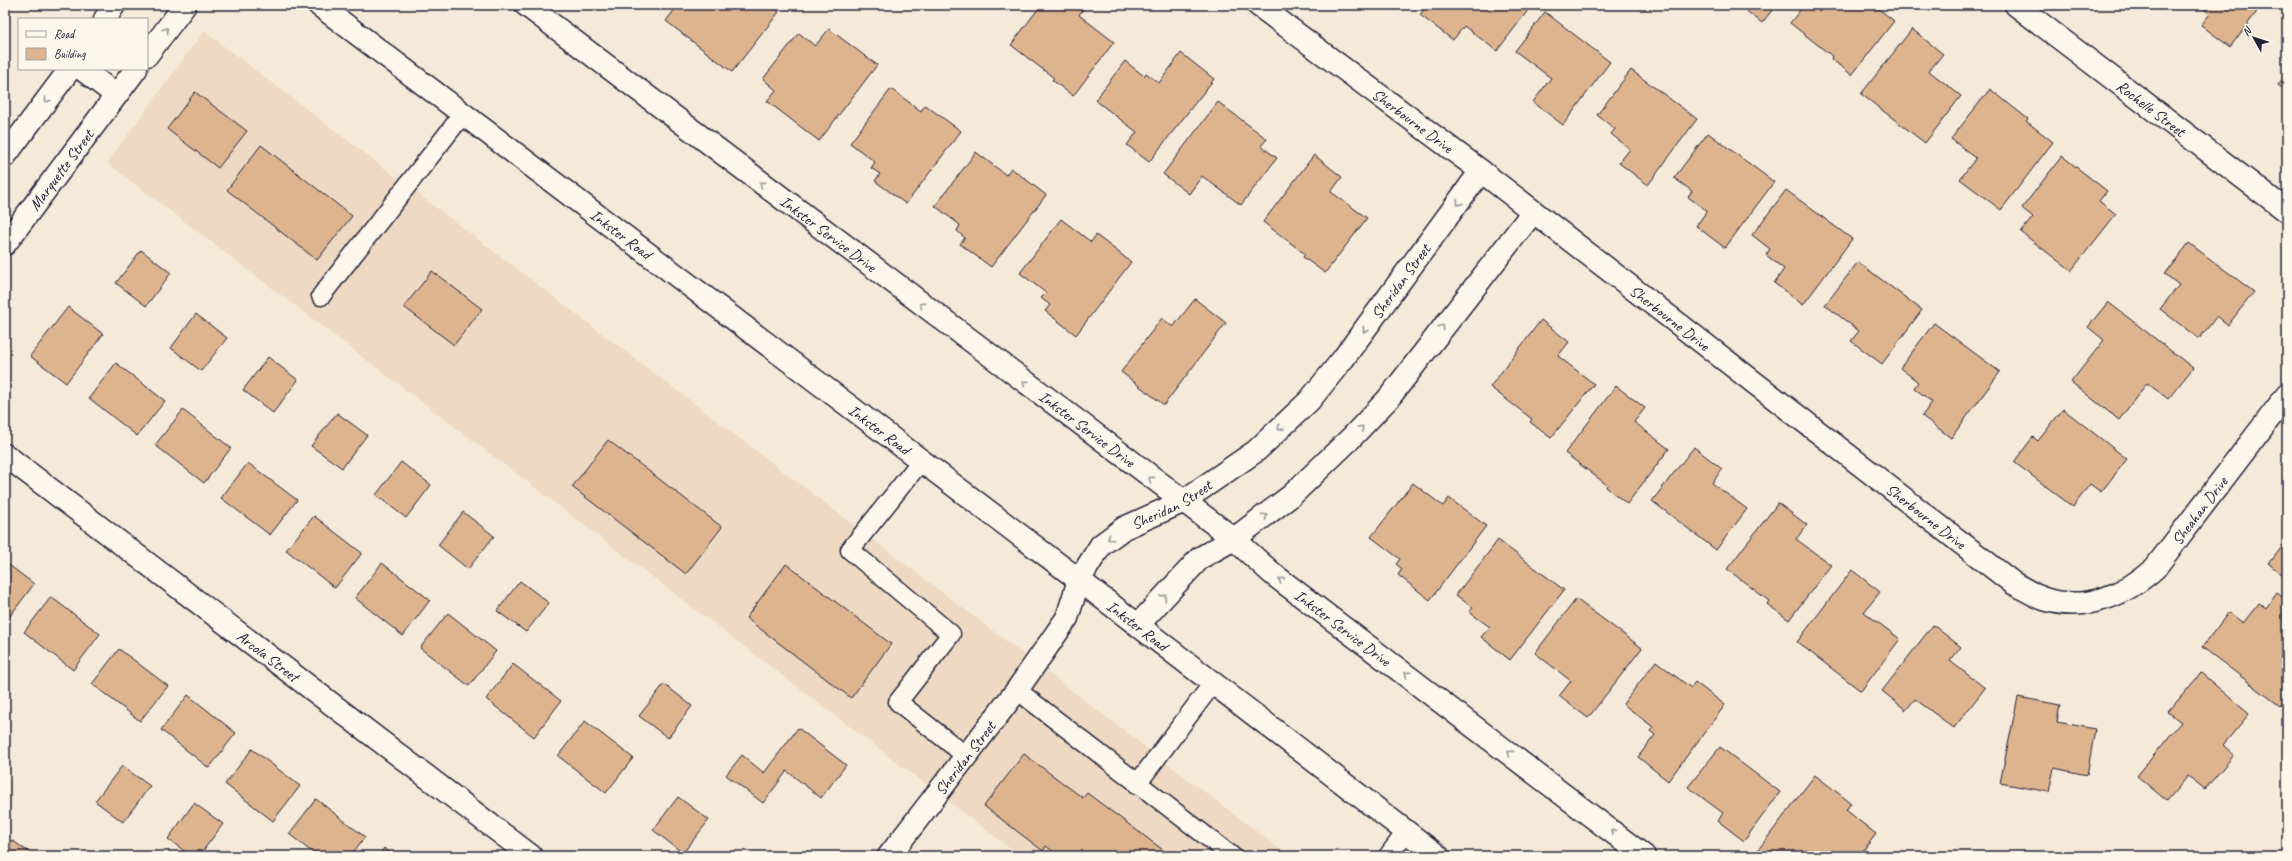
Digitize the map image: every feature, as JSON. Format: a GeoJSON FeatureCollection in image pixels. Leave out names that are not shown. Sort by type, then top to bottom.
{"type":"FeatureCollection","features":[{"type":"Feature","properties":{"kind":"street"},"geometry":{"type":"LineString","coordinates":[[105,18],[114,5]]}},
{"type":"Feature","properties":{"kind":"street"},"geometry":{"type":"LineString","coordinates":[[148,54],[185,5]]}},
{"type":"Feature","properties":{"kind":"street","name":"Inkster Road"},"geometry":{"type":"LineString","coordinates":[[319,5],[1079,580],[1438,856]]}},
{"type":"Feature","properties":{"kind":"street","name":"Inkster Service Drive"},"geometry":{"type":"LineString","coordinates":[[526,5],[1182,502],[1234,539],[1274,575],[1644,856]]}},
{"type":"Feature","properties":{"kind":"street","name":"Sherbourne Drive"},"geometry":{"type":"LineString","coordinates":[[1258,5],[1481,171],[2013,583],[2043,598],[2070,603],[2092,602]]}},
{"type":"Feature","properties":{"kind":"street","name":"Rochelle Street"},"geometry":{"type":"LineString","coordinates":[[2016,5],[2287,211]]}},
{"type":"Feature","properties":{"kind":"street"},"geometry":{"type":"LineString","coordinates":[[5,156],[69,70]]}},
{"type":"Feature","properties":{"kind":"street"},"geometry":{"type":"LineString","coordinates":[[83,70],[116,95]]}},
{"type":"Feature","properties":{"kind":"street","name":"Marquette Street"},"geometry":{"type":"LineString","coordinates":[[5,244],[135,70]]}},
{"type":"Feature","properties":{"kind":"street","name":"Sheridan Street"},"geometry":{"type":"LineString","coordinates":[[889,856],[965,755],[1017,690],[1067,618],[1079,580],[1101,545],[1124,528],[1182,502],[1256,451],[1309,401],[1343,360],[1481,171]]}},
{"type":"Feature","properties":{"kind":"street"},"geometry":{"type":"LineString","coordinates":[[1138,625],[1200,558],[1234,539],[1292,495],[1382,404],[1533,212]]}},
{"type":"Feature","properties":{"kind":"street","name":"Sheahan Drive"},"geometry":{"type":"LineString","coordinates":[[2092,602],[2116,596],[2140,582],[2155,568],[2287,395]]}},
{"type":"Feature","properties":{"kind":"street","name":"Arcola Street"},"geometry":{"type":"LineString","coordinates":[[5,455],[531,856]]}},
{"type":"Feature","properties":{"kind":"lane"},"geometry":{"type":"LineString","coordinates":[[321,296],[463,114]]}},
{"type":"Feature","properties":{"kind":"lane"},"geometry":{"type":"LineString","coordinates":[[921,461],[850,550],[951,634],[898,702],[965,755]]}},
{"type":"Feature","properties":{"kind":"lane"},"geometry":{"type":"LineString","coordinates":[[1137,784],[1213,683]]}},
{"type":"Feature","properties":{"kind":"lane"},"geometry":{"type":"LineString","coordinates":[[1017,690],[1232,856]]}},
{"type":"Feature","properties":{"kind":"lane"},"geometry":{"type":"LineString","coordinates":[[1388,856],[1406,832]]}},
{"type":"Feature","properties":{"kind":"shaded area"},"geometry":{"type":"Polygon","coordinates":[[[204,31],[1289,856],[1020,856],[107,163],[204,31]]]}},
{"type":"Feature","properties":{"kind":"building"},"geometry":{"type":"Polygon","coordinates":[[[678,5],[770,5],[779,12],[732,72],[666,21],[678,5]]]}},
{"type":"Feature","properties":{"kind":"building"},"geometry":{"type":"Polygon","coordinates":[[[1041,5],[1086,5],[1079,15],[1114,42],[1073,96],[1052,80],[1054,78],[1011,45],[1041,5]]]}},
{"type":"Feature","properties":{"kind":"building"},"geometry":{"type":"Polygon","coordinates":[[[1427,5],[1532,5],[1497,51],[1464,26],[1453,40],[1420,15],[1427,5]]]}},
{"type":"Feature","properties":{"kind":"building"},"geometry":{"type":"Polygon","coordinates":[[[1739,5],[1776,5],[1762,23],[1739,5]]]}},
{"type":"Feature","properties":{"kind":"building"},"geometry":{"type":"Polygon","coordinates":[[[1804,5],[1874,5],[1894,21],[1852,75],[1831,59],[1832,56],[1790,23],[1804,5]]]}},
{"type":"Feature","properties":{"kind":"building"},"geometry":{"type":"Polygon","coordinates":[[[2199,5],[2262,5],[2230,47],[2201,25],[2210,14],[2199,5]]]}},
{"type":"Feature","properties":{"kind":"building"},"geometry":{"type":"Polygon","coordinates":[[[1545,12],[1610,62],[1563,125],[1533,102],[1551,78],[1515,51],[1545,12]]]}},
{"type":"Feature","properties":{"kind":"building"},"geometry":{"type":"Polygon","coordinates":[[[829,29],[877,65],[819,141],[767,101],[776,90],[763,79],[799,33],[815,46],[829,29]]]}},
{"type":"Feature","properties":{"kind":"building"},"geometry":{"type":"Polygon","coordinates":[[[1912,29],[1943,54],[1929,71],[1961,96],[1925,143],[1861,94],[1912,29]]]}},
{"type":"Feature","properties":{"kind":"building"},"geometry":{"type":"Polygon","coordinates":[[[1181,53],[1214,79],[1149,162],[1127,145],[1137,132],[1095,100],[1125,61],[1144,76],[1146,73],[1159,83],[1181,53]]]}},
{"type":"Feature","properties":{"kind":"building"},"geometry":{"type":"Polygon","coordinates":[[[1631,70],[1697,119],[1648,185],[1619,163],[1630,149],[1611,134],[1615,129],[1597,115],[1631,70]]]}},
{"type":"Feature","properties":{"kind":"building"},"geometry":{"type":"Polygon","coordinates":[[[2287,73],[2287,92],[2278,85],[2287,73]]]}},
{"type":"Feature","properties":{"kind":"building"},"geometry":{"type":"Polygon","coordinates":[[[891,89],[921,111],[925,105],[961,131],[906,204],[875,181],[880,174],[871,168],[875,162],[850,143],[891,89]]]}},
{"type":"Feature","properties":{"kind":"building"},"geometry":{"type":"Polygon","coordinates":[[[1990,89],[2028,119],[2026,121],[2053,142],[2001,210],[1960,179],[1976,158],[1951,139],[1990,89]]]}},
{"type":"Feature","properties":{"kind":"building"},"geometry":{"type":"Polygon","coordinates":[[[195,92],[247,131],[218,168],[167,129],[195,92]]]}},
{"type":"Feature","properties":{"kind":"building"},"geometry":{"type":"Polygon","coordinates":[[[1218,102],[1267,139],[1261,146],[1277,158],[1241,205],[1202,176],[1189,194],[1163,174],[1218,102]]]}},
{"type":"Feature","properties":{"kind":"building"},"geometry":{"type":"Polygon","coordinates":[[[1708,133],[1774,182],[1725,248],[1696,226],[1707,211],[1688,197],[1692,191],[1674,178],[1708,133]]]}},
{"type":"Feature","properties":{"kind":"building"},"geometry":{"type":"Polygon","coordinates":[[[261,145],[352,216],[317,260],[227,190],[261,145]]]}},
{"type":"Feature","properties":{"kind":"building"},"geometry":{"type":"Polygon","coordinates":[[[976,152],[1006,175],[1011,168],[1046,195],[991,267],[960,244],[965,238],[957,231],[960,225],[935,206],[976,152]]]}},
{"type":"Feature","properties":{"kind":"building"},"geometry":{"type":"Polygon","coordinates":[[[1314,155],[1342,177],[1331,192],[1367,218],[1325,273],[1303,257],[1305,254],[1263,222],[1314,155]]]}},
{"type":"Feature","properties":{"kind":"building"},"geometry":{"type":"Polygon","coordinates":[[[2062,156],[2107,191],[2099,201],[2116,214],[2071,271],[2021,232],[2033,217],[2022,208],[2062,156]]]}},
{"type":"Feature","properties":{"kind":"building"},"geometry":{"type":"Polygon","coordinates":[[[1786,190],[1852,239],[1803,305],[1774,283],[1784,269],[1766,255],[1770,249],[1752,235],[1786,190]]]}},
{"type":"Feature","properties":{"kind":"building"},"geometry":{"type":"Polygon","coordinates":[[[1061,219],[1091,242],[1096,235],[1131,262],[1076,335],[1045,311],[1050,305],[1041,298],[1046,293],[1020,273],[1061,219]]]}},
{"type":"Feature","properties":{"kind":"building"},"geometry":{"type":"Polygon","coordinates":[[[2189,243],[2254,292],[2228,325],[2217,316],[2199,339],[2160,309],[2179,285],[2165,274],[2189,243]]]}},
{"type":"Feature","properties":{"kind":"building"},"geometry":{"type":"Polygon","coordinates":[[[141,250],[171,273],[146,306],[116,283],[141,250]]]}},
{"type":"Feature","properties":{"kind":"building"},"geometry":{"type":"Polygon","coordinates":[[[1858,262],[1922,310],[1882,364],[1851,341],[1859,331],[1825,305],[1858,262]]]}},
{"type":"Feature","properties":{"kind":"building"},"geometry":{"type":"Polygon","coordinates":[[[432,271],[482,309],[454,345],[404,307],[432,271]]]}},
{"type":"Feature","properties":{"kind":"building"},"geometry":{"type":"Polygon","coordinates":[[[1195,299],[1226,323],[1164,405],[1121,372],[1162,318],[1173,327],[1195,299]]]}},
{"type":"Feature","properties":{"kind":"building"},"geometry":{"type":"Polygon","coordinates":[[[2108,302],[2193,368],[2168,399],[2147,383],[2119,420],[2071,382],[2104,340],[2088,327],[2108,302]]]}},
{"type":"Feature","properties":{"kind":"building"},"geometry":{"type":"Polygon","coordinates":[[[68,307],[103,334],[66,383],[30,356],[68,307]]]}},
{"type":"Feature","properties":{"kind":"building"},"geometry":{"type":"Polygon","coordinates":[[[196,314],[227,338],[201,371],[171,348],[196,314]]]}},
{"type":"Feature","properties":{"kind":"building"},"geometry":{"type":"Polygon","coordinates":[[[1541,320],[1569,342],[1558,356],[1594,384],[1551,438],[1530,422],[1532,419],[1490,387],[1541,320]]]}},
{"type":"Feature","properties":{"kind":"building"},"geometry":{"type":"Polygon","coordinates":[[[1934,323],[2000,372],[1951,438],[1922,416],[1932,402],[1914,388],[1918,382],[1900,368],[1934,323]]]}},
{"type":"Feature","properties":{"kind":"building"},"geometry":{"type":"Polygon","coordinates":[[[268,357],[298,380],[273,413],[243,390],[268,357]]]}},
{"type":"Feature","properties":{"kind":"building"},"geometry":{"type":"Polygon","coordinates":[[[116,363],[165,401],[137,436],[89,398],[116,363]]]}},
{"type":"Feature","properties":{"kind":"building"},"geometry":{"type":"Polygon","coordinates":[[[1616,386],[1645,408],[1634,422],[1669,449],[1627,504],[1606,487],[1607,485],[1565,453],[1616,386]]]}},
{"type":"Feature","properties":{"kind":"building"},"geometry":{"type":"Polygon","coordinates":[[[2063,409],[2127,459],[2101,492],[2090,484],[2073,507],[2014,462],[2033,437],[2038,441],[2063,409]]]}},
{"type":"Feature","properties":{"kind":"building"},"geometry":{"type":"Polygon","coordinates":[[[183,410],[231,448],[204,483],[155,445],[183,410]]]}},
{"type":"Feature","properties":{"kind":"building"},"geometry":{"type":"Polygon","coordinates":[[[337,413],[367,435],[342,468],[311,446],[337,413]]]}},
{"type":"Feature","properties":{"kind":"building"},"geometry":{"type":"Polygon","coordinates":[[[608,440],[722,527],[686,574],[572,487],[608,440]]]}},
{"type":"Feature","properties":{"kind":"building"},"geometry":{"type":"Polygon","coordinates":[[[1694,447],[1722,469],[1712,483],[1747,509],[1716,550],[1652,501],[1694,447]]]}},
{"type":"Feature","properties":{"kind":"building"},"geometry":{"type":"Polygon","coordinates":[[[401,462],[431,485],[406,518],[376,495],[401,462]]]}},
{"type":"Feature","properties":{"kind":"building"},"geometry":{"type":"Polygon","coordinates":[[[248,463],[297,500],[270,535],[221,498],[248,463]]]}},
{"type":"Feature","properties":{"kind":"building"},"geometry":{"type":"Polygon","coordinates":[[[1413,483],[1443,506],[1449,498],[1486,526],[1430,600],[1398,575],[1402,569],[1396,564],[1400,559],[1371,537],[1413,483]]]}},
{"type":"Feature","properties":{"kind":"building"},"geometry":{"type":"Polygon","coordinates":[[[1778,503],[1807,525],[1796,539],[1831,565],[1789,620],[1767,604],[1769,601],[1727,569],[1778,503]]]}},
{"type":"Feature","properties":{"kind":"building"},"geometry":{"type":"Polygon","coordinates":[[[463,512],[494,536],[468,569],[438,545],[463,512]]]}},
{"type":"Feature","properties":{"kind":"building"},"geometry":{"type":"Polygon","coordinates":[[[314,516],[362,553],[335,588],[286,550],[314,516]]]}},
{"type":"Feature","properties":{"kind":"building"},"geometry":{"type":"Polygon","coordinates":[[[1498,540],[1564,590],[1510,660],[1481,637],[1490,627],[1469,612],[1473,608],[1456,595],[1498,540]]]}},
{"type":"Feature","properties":{"kind":"building"},"geometry":{"type":"Polygon","coordinates":[[[2287,540],[2287,578],[2269,564],[2287,540]]]}},
{"type":"Feature","properties":{"kind":"building"},"geometry":{"type":"Polygon","coordinates":[[[5,562],[34,584],[7,620],[5,618],[5,562]]]}},
{"type":"Feature","properties":{"kind":"building"},"geometry":{"type":"Polygon","coordinates":[[[382,563],[430,600],[403,636],[355,598],[382,563]]]}},
{"type":"Feature","properties":{"kind":"building"},"geometry":{"type":"Polygon","coordinates":[[[786,564],[891,644],[851,698],[746,618],[786,564]]]}},
{"type":"Feature","properties":{"kind":"building"},"geometry":{"type":"Polygon","coordinates":[[[1852,570],[1880,592],[1864,612],[1900,639],[1861,691],[1797,642],[1852,570]]]}},
{"type":"Feature","properties":{"kind":"building"},"geometry":{"type":"Polygon","coordinates":[[[520,581],[549,603],[526,632],[497,611],[520,581]]]}},
{"type":"Feature","properties":{"kind":"building"},"geometry":{"type":"Polygon","coordinates":[[[2277,593],[2287,600],[2287,697],[2280,706],[2202,647],[2229,612],[2243,623],[2259,603],[2266,608],[2277,593]]]}},
{"type":"Feature","properties":{"kind":"building"},"geometry":{"type":"Polygon","coordinates":[[[51,597],[100,634],[73,670],[24,632],[51,597]]]}},
{"type":"Feature","properties":{"kind":"building"},"geometry":{"type":"Polygon","coordinates":[[[1576,599],[1642,648],[1588,718],[1559,696],[1571,681],[1535,653],[1576,599]]]}},
{"type":"Feature","properties":{"kind":"building"},"geometry":{"type":"Polygon","coordinates":[[[448,613],[496,651],[469,686],[420,648],[448,613]]]}},
{"type":"Feature","properties":{"kind":"building"},"geometry":{"type":"Polygon","coordinates":[[[1933,625],[1961,647],[1950,661],[1985,688],[1954,728],[1915,699],[1906,710],[1882,691],[1933,625]]]}},
{"type":"Feature","properties":{"kind":"building"},"geometry":{"type":"Polygon","coordinates":[[[119,649],[168,686],[140,721],[92,684],[119,649]]]}},
{"type":"Feature","properties":{"kind":"building"},"geometry":{"type":"Polygon","coordinates":[[[1656,661],[1691,688],[1695,682],[1725,705],[1668,781],[1638,757],[1655,735],[1650,731],[1653,727],[1623,704],[1656,661]]]}},
{"type":"Feature","properties":{"kind":"building"},"geometry":{"type":"Polygon","coordinates":[[[513,664],[561,701],[534,737],[486,699],[513,664]]]}},
{"type":"Feature","properties":{"kind":"building"},"geometry":{"type":"Polygon","coordinates":[[[2201,673],[2249,714],[2223,745],[2234,755],[2205,789],[2188,776],[2167,801],[2137,776],[2181,722],[2168,712],[2201,673]]]}},
{"type":"Feature","properties":{"kind":"building"},"geometry":{"type":"Polygon","coordinates":[[[664,684],[692,706],[668,738],[639,716],[664,684]]]}},
{"type":"Feature","properties":{"kind":"building"},"geometry":{"type":"Polygon","coordinates":[[[188,695],[236,733],[209,768],[161,730],[188,695]]]}},
{"type":"Feature","properties":{"kind":"building"},"geometry":{"type":"Polygon","coordinates":[[[2018,697],[2060,705],[2057,722],[2095,729],[2087,775],[2054,768],[2049,792],[2000,783],[2018,697]]]}},
{"type":"Feature","properties":{"kind":"building"},"geometry":{"type":"Polygon","coordinates":[[[585,721],[633,758],[606,793],[558,756],[585,721]]]}},
{"type":"Feature","properties":{"kind":"building"},"geometry":{"type":"Polygon","coordinates":[[[798,728],[846,765],[821,798],[787,771],[763,803],[726,775],[742,755],[764,773],[798,728]]]}},
{"type":"Feature","properties":{"kind":"building"},"geometry":{"type":"Polygon","coordinates":[[[1720,747],[1780,792],[1744,841],[1718,821],[1723,813],[1688,787],[1720,747]]]}},
{"type":"Feature","properties":{"kind":"building"},"geometry":{"type":"Polygon","coordinates":[[[252,749],[300,786],[273,821],[225,784],[252,749]]]}},
{"type":"Feature","properties":{"kind":"building"},"geometry":{"type":"Polygon","coordinates":[[[1024,754],[1083,798],[1087,793],[1171,856],[1059,856],[1046,846],[1043,851],[984,806],[1024,754]]]}},
{"type":"Feature","properties":{"kind":"building"},"geometry":{"type":"Polygon","coordinates":[[[122,766],[150,786],[123,822],[95,801],[122,766]]]}},
{"type":"Feature","properties":{"kind":"building"},"geometry":{"type":"Polygon","coordinates":[[[1815,775],[1851,803],[1846,810],[1876,834],[1859,856],[1825,856],[1817,850],[1812,856],[1765,856],[1758,850],[1815,775]]]}},
{"type":"Feature","properties":{"kind":"building"},"geometry":{"type":"Polygon","coordinates":[[[678,797],[709,820],[683,853],[653,830],[678,797]]]}},
{"type":"Feature","properties":{"kind":"building"},"geometry":{"type":"Polygon","coordinates":[[[316,799],[365,837],[350,856],[317,856],[289,834],[316,799]]]}},
{"type":"Feature","properties":{"kind":"building"},"geometry":{"type":"Polygon","coordinates":[[[194,803],[223,824],[199,856],[191,856],[168,839],[194,803]]]}},
{"type":"Feature","properties":{"kind":"building"},"geometry":{"type":"Polygon","coordinates":[[[12,840],[34,856],[5,856],[5,850],[12,840]]]}},
{"type":"Feature","properties":{"kind":"building"},"geometry":{"type":"Polygon","coordinates":[[[384,848],[394,856],[378,856],[384,848]]]}}]}
